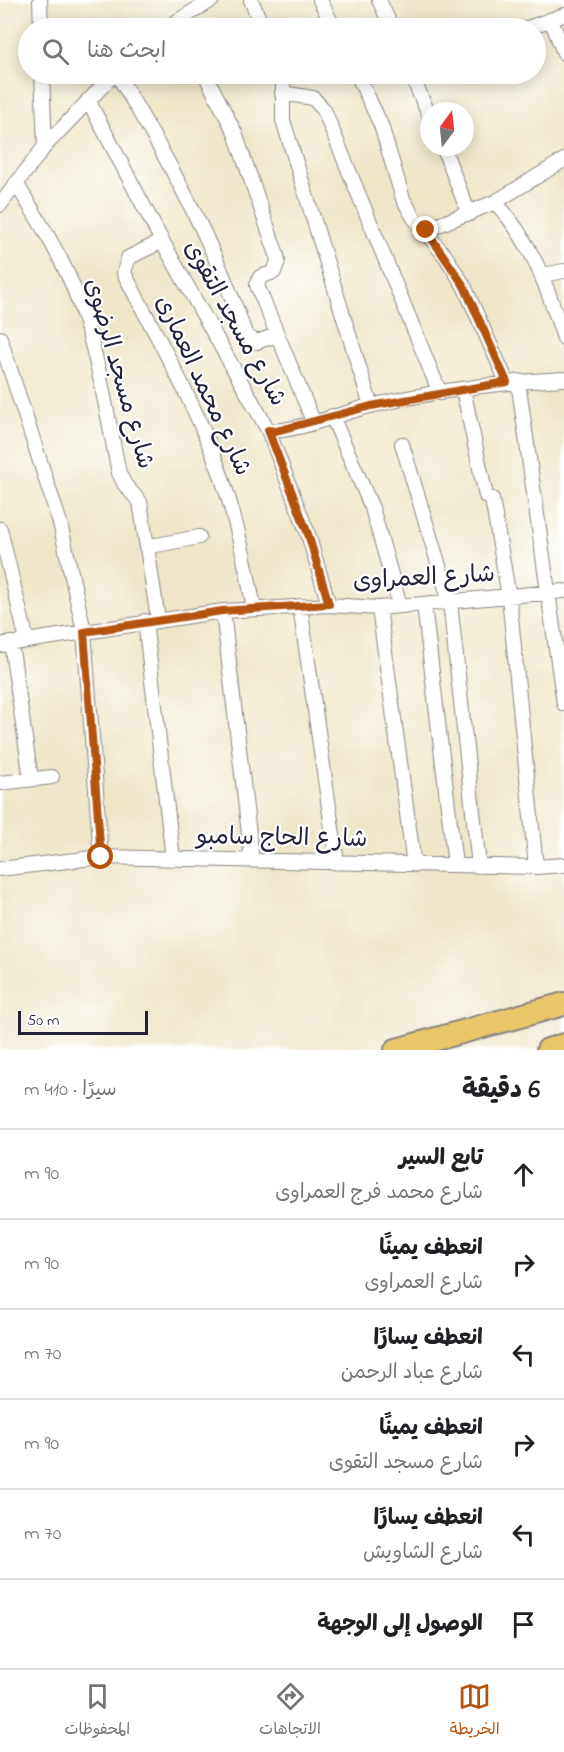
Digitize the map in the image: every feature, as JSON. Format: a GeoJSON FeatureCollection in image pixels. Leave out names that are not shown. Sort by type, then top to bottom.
{"type":"FeatureCollection","features":[{"type":"Feature","properties":{"kind":"main road"},"geometry":{"type":"LineString","coordinates":[[396,1050],[564,1004]]}},
{"type":"Feature","properties":{"kind":"main road"},"geometry":{"type":"LineString","coordinates":[[548,1050],[564,1045]]}},
{"type":"Feature","properties":{"kind":"street"},"geometry":{"type":"LineString","coordinates":[[39,0],[40,18]]}},
{"type":"Feature","properties":{"kind":"street"},"geometry":{"type":"LineString","coordinates":[[186,18],[212,0]]}},
{"type":"Feature","properties":{"kind":"street"},"geometry":{"type":"LineString","coordinates":[[250,0],[258,18]]}},
{"type":"Feature","properties":{"kind":"street"},"geometry":{"type":"LineString","coordinates":[[320,0],[329,18]]}},
{"type":"Feature","properties":{"kind":"street"},"geometry":{"type":"LineString","coordinates":[[379,0],[387,18]]}},
{"type":"Feature","properties":{"kind":"street"},"geometry":{"type":"LineString","coordinates":[[558,17],[564,53]]}},
{"type":"Feature","properties":{"kind":"street"},"geometry":{"type":"LineString","coordinates":[[42,84],[45,146]]}},
{"type":"Feature","properties":{"kind":"street"},"geometry":{"type":"LineString","coordinates":[[0,205],[45,146],[105,84]]}},
{"type":"Feature","properties":{"kind":"street"},"geometry":{"type":"LineString","coordinates":[[122,84],[189,198],[211,244],[246,336],[257,342],[276,335]]}},
{"type":"Feature","properties":{"kind":"street"},"geometry":{"type":"LineString","coordinates":[[211,84],[236,133],[277,255],[278,261],[274,272],[260,277],[257,282],[276,335],[313,422]]}},
{"type":"Feature","properties":{"kind":"street"},"geometry":{"type":"LineString","coordinates":[[282,84],[284,120],[371,406]]}},
{"type":"Feature","properties":{"kind":"street"},"geometry":{"type":"LineString","coordinates":[[362,84],[381,125],[403,199],[469,296],[513,381],[549,593],[564,704]]}},
{"type":"Feature","properties":{"kind":"street"},"geometry":{"type":"LineString","coordinates":[[415,84],[423,102]]}},
{"type":"Feature","properties":{"kind":"street"},"geometry":{"type":"LineString","coordinates":[[282,93],[313,98],[324,110],[440,393]]}},
{"type":"Feature","properties":{"kind":"street","name":"شارع مسجد التقوى"},"geometry":{"type":"LineString","coordinates":[[88,100],[162,241],[263,426],[268,430],[276,431],[371,406],[463,389],[513,381],[564,379]]}},
{"type":"Feature","properties":{"kind":"street"},"geometry":{"type":"LineString","coordinates":[[446,156],[469,214]]}},
{"type":"Feature","properties":{"kind":"street"},"geometry":{"type":"LineString","coordinates":[[426,230],[495,202],[564,160]]}},
{"type":"Feature","properties":{"kind":"street","name":"شارع مسجد الرضوى"},"geometry":{"type":"LineString","coordinates":[[16,183],[54,247],[72,284],[86,323],[119,473],[140,502],[146,547],[173,859]]}},
{"type":"Feature","properties":{"kind":"street"},"geometry":{"type":"LineString","coordinates":[[495,202],[523,236],[543,275],[564,338]]}},
{"type":"Feature","properties":{"kind":"street","name":"شارع محمد العمارى"},"geometry":{"type":"LineString","coordinates":[[162,241],[128,258],[124,273],[204,431],[221,475],[241,542],[254,609]]}},
{"type":"Feature","properties":{"kind":"street"},"geometry":{"type":"LineString","coordinates":[[543,275],[564,271]]}},
{"type":"Feature","properties":{"kind":"street"},"geometry":{"type":"LineString","coordinates":[[0,338],[60,523],[84,632],[101,857]]}},
{"type":"Feature","properties":{"kind":"street"},"geometry":{"type":"LineString","coordinates":[[463,389],[486,496],[492,499],[509,597],[536,867]]}},
{"type":"Feature","properties":{"kind":"street"},"geometry":{"type":"LineString","coordinates":[[332,416],[372,508],[400,606]]}},
{"type":"Feature","properties":{"kind":"street"},"geometry":{"type":"LineString","coordinates":[[268,430],[304,525],[329,604]]}},
{"type":"Feature","properties":{"kind":"street"},"geometry":{"type":"LineString","coordinates":[[402,444],[450,602],[479,866]]}},
{"type":"Feature","properties":{"kind":"street"},"geometry":{"type":"LineString","coordinates":[[0,529],[27,641]]}},
{"type":"Feature","properties":{"kind":"street"},"geometry":{"type":"LineString","coordinates":[[146,547],[199,537]]}},
{"type":"Feature","properties":{"kind":"street","name":"شارع العمراوى"},"geometry":{"type":"LineString","coordinates":[[6,644],[222,611],[329,604],[379,608],[564,591]]}},
{"type":"Feature","properties":{"kind":"street"},"geometry":{"type":"LineString","coordinates":[[423,605],[455,866]]}},
{"type":"Feature","properties":{"kind":"street"},"geometry":{"type":"LineString","coordinates":[[300,606],[337,863]]}},
{"type":"Feature","properties":{"kind":"street"},"geometry":{"type":"LineString","coordinates":[[379,608],[414,865]]}},
{"type":"Feature","properties":{"kind":"street"},"geometry":{"type":"LineString","coordinates":[[222,611],[252,861]]}},
{"type":"Feature","properties":{"kind":"street"},"geometry":{"type":"LineString","coordinates":[[6,644],[31,779]]}},
{"type":"Feature","properties":{"kind":"street"},"geometry":{"type":"LineString","coordinates":[[0,783],[52,777]]}},
{"type":"Feature","properties":{"kind":"street","name":"شارع الحاج سامبو"},"geometry":{"type":"LineString","coordinates":[[0,869],[101,857],[455,866],[564,865]]}},
{"type":"Feature","properties":{"kind":"route"},"geometry":{"type":"LineString","coordinates":[[101,857],[84,632],[222,611],[329,604],[308,534],[268,430],[288,429],[371,406],[507,382],[464,286],[426,230]]}}]}
